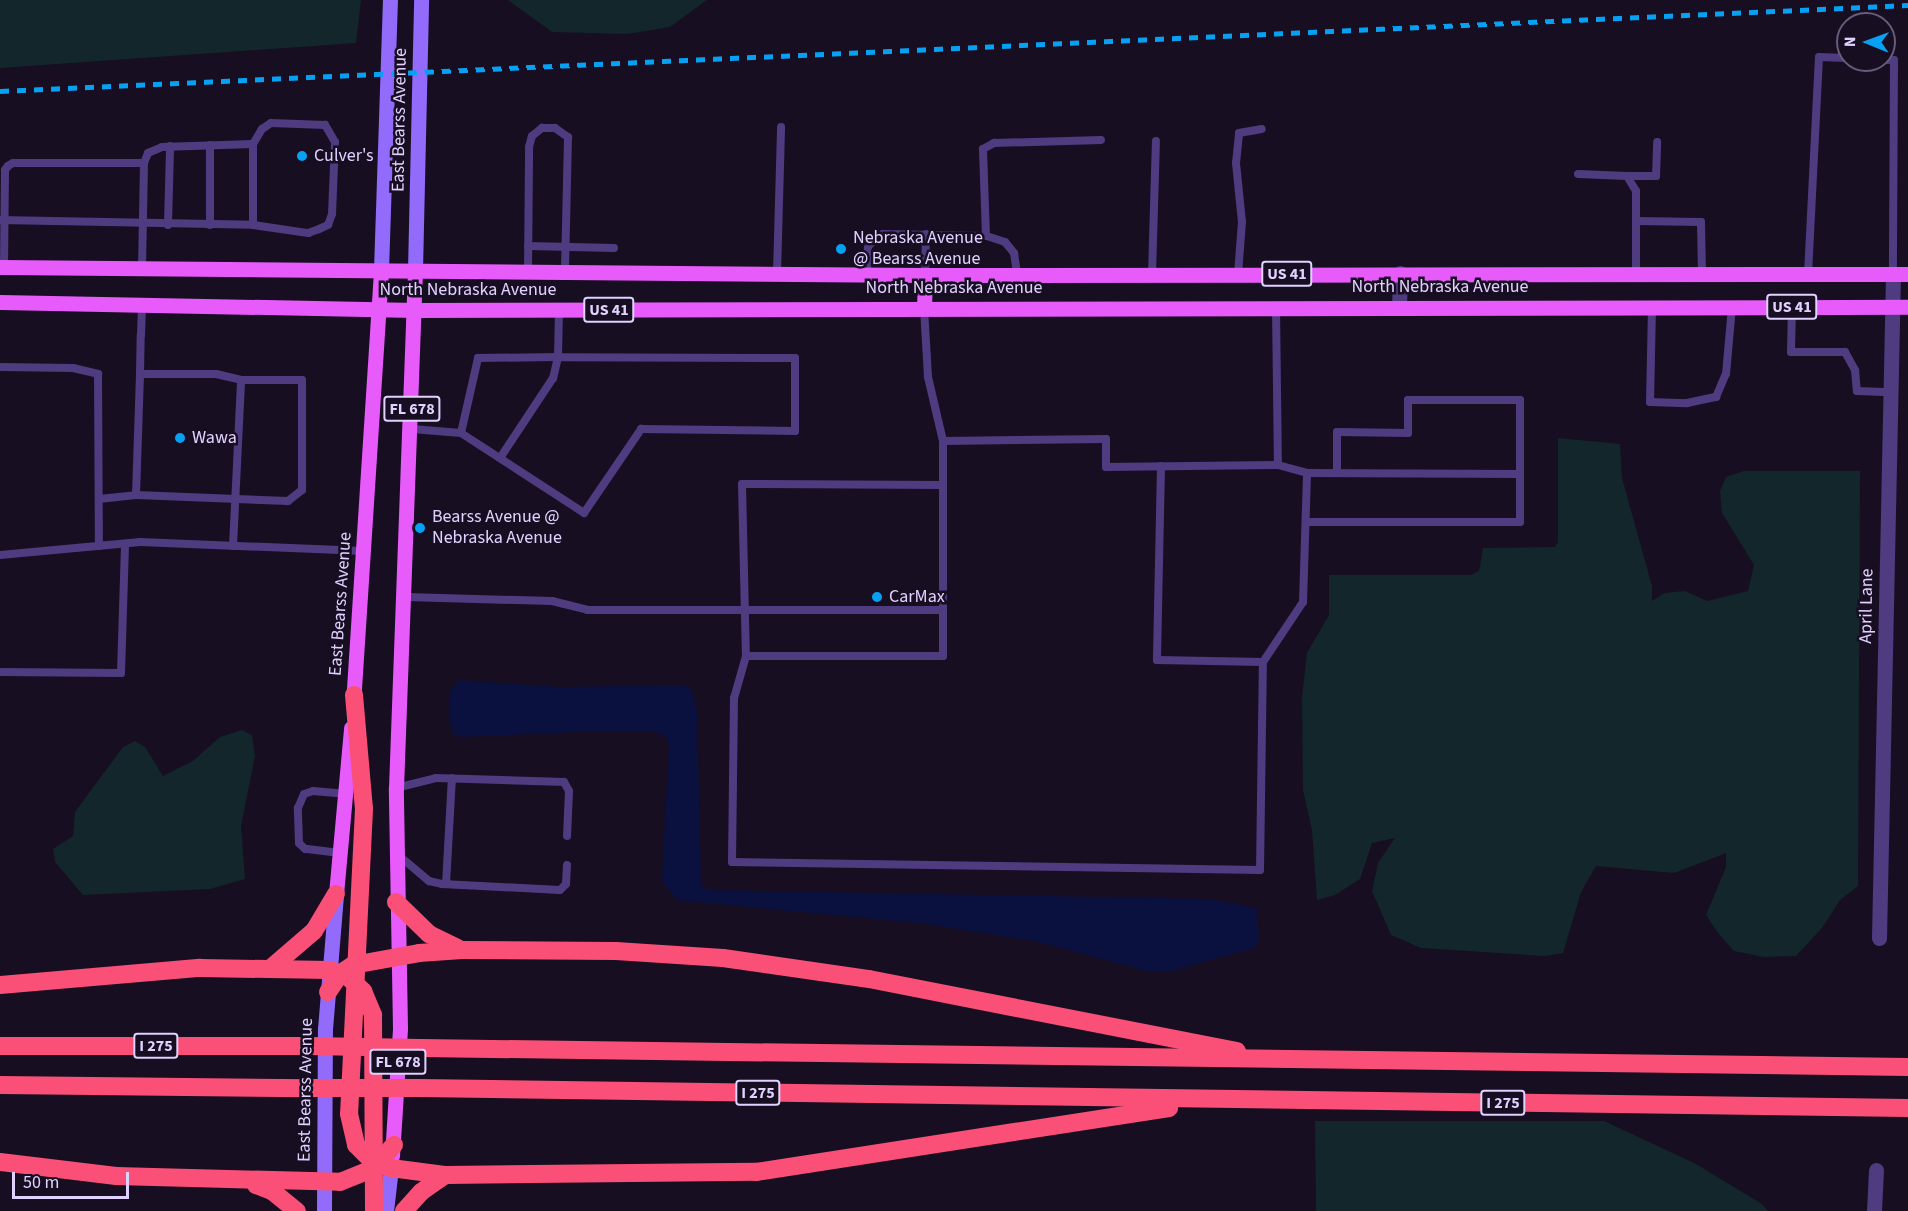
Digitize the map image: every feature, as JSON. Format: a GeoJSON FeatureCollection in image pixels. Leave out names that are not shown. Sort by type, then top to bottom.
{"type":"FeatureCollection","features":[{"type":"Feature","properties":{"kind":"highway"},"geometry":{"type":"LineString","coordinates":[[354,695],[364,809],[344,972],[349,1126],[356,1145],[379,1166],[445,1175],[694,1175],[780,1170],[1222,1100]]}},
{"type":"Feature","properties":{"kind":"highway"},"geometry":{"type":"LineString","coordinates":[[272,968],[307,940],[336,894]]}},
{"type":"Feature","properties":{"kind":"highway"},"geometry":{"type":"LineString","coordinates":[[396,902],[429,934],[462,950]]}},
{"type":"Feature","properties":{"kind":"highway"},"geometry":{"type":"LineString","coordinates":[[0,985],[160,969],[272,968],[344,972],[398,955],[462,950],[638,952],[788,966],[1286,1060]]}},
{"type":"Feature","properties":{"kind":"highway"},"geometry":{"type":"LineString","coordinates":[[328,992],[344,972]]}},
{"type":"Feature","properties":{"kind":"highway"},"geometry":{"type":"LineString","coordinates":[[344,972],[363,991],[373,1015],[379,1166],[374,1211]]}},
{"type":"Feature","properties":{"kind":"highway","name":"I 275"},"geometry":{"type":"LineString","coordinates":[[0,1046],[311,1046],[1908,1067]]}},
{"type":"Feature","properties":{"kind":"highway","name":"I 275"},"geometry":{"type":"LineString","coordinates":[[0,1085],[418,1088],[1908,1108]]}},
{"type":"Feature","properties":{"kind":"highway"},"geometry":{"type":"LineString","coordinates":[[0,1162],[106,1175],[245,1182],[348,1181],[379,1166],[394,1145]]}},
{"type":"Feature","properties":{"kind":"highway"},"geometry":{"type":"LineString","coordinates":[[404,1211],[421,1192],[445,1175]]}},
{"type":"Feature","properties":{"kind":"highway"},"geometry":{"type":"LineString","coordinates":[[245,1182],[272,1191],[297,1211]]}},
{"type":"Feature","properties":{"kind":"main road","name":"East Bearss Avenue"},"geometry":{"type":"LineString","coordinates":[[344,972],[336,894],[365,551],[370,411],[380,309],[390,0]]}},
{"type":"Feature","properties":{"kind":"main road","name":"East Bearss Avenue"},"geometry":{"type":"LineString","coordinates":[[394,1145],[400,1028],[396,902],[396,788],[416,310],[422,0]]}},
{"type":"Feature","properties":{"kind":"main road","name":"North Nebraska Avenue"},"geometry":{"type":"LineString","coordinates":[[2,267],[867,274],[1901,274]]}},
{"type":"Feature","properties":{"kind":"main road"},"geometry":{"type":"LineString","coordinates":[[924,307],[925,274]]}},
{"type":"Feature","properties":{"kind":"main road","name":"North Nebraska Avenue"},"geometry":{"type":"LineString","coordinates":[[0,302],[416,310],[924,307],[1900,307]]}},
{"type":"Feature","properties":{"kind":"main road","name":"East Bearss Avenue"},"geometry":{"type":"LineString","coordinates":[[324,1211],[328,992]]}},
{"type":"Feature","properties":{"kind":"main road"},"geometry":{"type":"LineString","coordinates":[[379,1166],[386,1211]]}},
{"type":"Feature","properties":{"kind":"street"},"geometry":{"type":"LineString","coordinates":[[1399,307],[1400,273]]}},
{"type":"Feature","properties":{"kind":"street","name":"April Lane"},"geometry":{"type":"LineString","coordinates":[[1879,938],[1891,392],[1901,274]]}},
{"type":"Feature","properties":{"kind":"street"},"geometry":{"type":"LineString","coordinates":[[1874,1211],[1875,1170]]}},
{"type":"Feature","properties":{"kind":"lane"},"geometry":{"type":"LineString","coordinates":[[1808,274],[1819,57],[1836,58]]}},
{"type":"Feature","properties":{"kind":"lane"},"geometry":{"type":"LineString","coordinates":[[1894,72],[1901,274]]}},
{"type":"Feature","properties":{"kind":"lane"},"geometry":{"type":"LineString","coordinates":[[2,220],[142,225],[253,225],[308,232],[328,225],[335,142],[325,125],[271,123],[262,129],[253,144],[253,225]]}},
{"type":"Feature","properties":{"kind":"lane"},"geometry":{"type":"LineString","coordinates":[[777,273],[781,127]]}},
{"type":"Feature","properties":{"kind":"lane"},"geometry":{"type":"LineString","coordinates":[[528,272],[529,147],[532,136],[542,128],[555,128],[568,137],[565,272]]}},
{"type":"Feature","properties":{"kind":"lane"},"geometry":{"type":"LineString","coordinates":[[1238,274],[1242,222],[1236,162],[1239,134],[1262,129]]}},
{"type":"Feature","properties":{"kind":"lane"},"geometry":{"type":"LineString","coordinates":[[986,236],[983,149],[994,142],[1101,140]]}},
{"type":"Feature","properties":{"kind":"lane"},"geometry":{"type":"LineString","coordinates":[[1152,274],[1156,141]]}},
{"type":"Feature","properties":{"kind":"lane"},"geometry":{"type":"LineString","coordinates":[[1578,174],[1656,176],[1657,142]]}},
{"type":"Feature","properties":{"kind":"lane"},"geometry":{"type":"LineString","coordinates":[[142,268],[144,163],[148,153],[170,146],[253,144]]}},
{"type":"Feature","properties":{"kind":"lane"},"geometry":{"type":"LineString","coordinates":[[210,145],[210,225]]}},
{"type":"Feature","properties":{"kind":"lane"},"geometry":{"type":"LineString","coordinates":[[168,225],[170,146]]}},
{"type":"Feature","properties":{"kind":"lane"},"geometry":{"type":"LineString","coordinates":[[2,267],[5,170],[13,163],[144,163]]}},
{"type":"Feature","properties":{"kind":"lane"},"geometry":{"type":"LineString","coordinates":[[1627,176],[1636,191],[1636,274]]}},
{"type":"Feature","properties":{"kind":"lane"},"geometry":{"type":"LineString","coordinates":[[1636,221],[1701,222],[1702,274]]}},
{"type":"Feature","properties":{"kind":"lane"},"geometry":{"type":"LineString","coordinates":[[867,274],[868,246],[874,239],[883,234],[926,234],[986,236],[1005,242],[1014,253],[1017,274]]}},
{"type":"Feature","properties":{"kind":"lane"},"geometry":{"type":"LineString","coordinates":[[925,274],[926,234]]}},
{"type":"Feature","properties":{"kind":"lane"},"geometry":{"type":"LineString","coordinates":[[528,246],[614,248]]}},
{"type":"Feature","properties":{"kind":"lane"},"geometry":{"type":"LineString","coordinates":[[136,495],[142,306]]}},
{"type":"Feature","properties":{"kind":"lane"},"geometry":{"type":"LineString","coordinates":[[746,656],[943,656],[943,441],[928,377],[924,307]]}},
{"type":"Feature","properties":{"kind":"lane"},"geometry":{"type":"LineString","coordinates":[[1276,307],[1278,465]]}},
{"type":"Feature","properties":{"kind":"lane"},"geometry":{"type":"LineString","coordinates":[[1652,307],[1650,402],[1687,403],[1716,398],[1726,374],[1732,307]]}},
{"type":"Feature","properties":{"kind":"lane"},"geometry":{"type":"LineString","coordinates":[[1792,307],[1791,352],[1845,352],[1855,370],[1857,391],[1891,392]]}},
{"type":"Feature","properties":{"kind":"lane"},"geometry":{"type":"LineString","coordinates":[[500,458],[553,378],[558,357],[559,310]]}},
{"type":"Feature","properties":{"kind":"lane"},"geometry":{"type":"LineString","coordinates":[[412,429],[461,433],[584,513],[641,429],[795,431],[795,358],[478,358],[461,433]]}},
{"type":"Feature","properties":{"kind":"lane"},"geometry":{"type":"LineString","coordinates":[[0,367],[73,368],[98,374],[99,546]]}},
{"type":"Feature","properties":{"kind":"lane"},"geometry":{"type":"LineString","coordinates":[[99,499],[136,495],[288,501],[302,490],[302,380],[241,380],[216,374],[140,374]]}},
{"type":"Feature","properties":{"kind":"lane"},"geometry":{"type":"LineString","coordinates":[[233,546],[241,380]]}},
{"type":"Feature","properties":{"kind":"lane"},"geometry":{"type":"LineString","coordinates":[[1306,522],[1520,522],[1520,400],[1408,400],[1408,432],[1337,432],[1337,473]]}},
{"type":"Feature","properties":{"kind":"lane"},"geometry":{"type":"LineString","coordinates":[[943,441],[1106,439],[1106,467],[1278,465],[1307,473],[1520,474]]}},
{"type":"Feature","properties":{"kind":"lane"},"geometry":{"type":"LineString","coordinates":[[1161,466],[1157,660],[1263,662]]}},
{"type":"Feature","properties":{"kind":"lane"},"geometry":{"type":"LineString","coordinates":[[943,485],[742,484],[742,610],[746,656],[734,698],[732,862],[1260,870],[1263,662],[1303,602],[1307,473]]}},
{"type":"Feature","properties":{"kind":"lane"},"geometry":{"type":"LineString","coordinates":[[0,555],[125,543],[365,551]]}},
{"type":"Feature","properties":{"kind":"lane"},"geometry":{"type":"LineString","coordinates":[[0,672],[121,673],[125,543]]}},
{"type":"Feature","properties":{"kind":"lane"},"geometry":{"type":"LineString","coordinates":[[405,597],[552,601],[587,610],[943,610]]}},
{"type":"Feature","properties":{"kind":"lane"},"geometry":{"type":"LineString","coordinates":[[396,788],[436,778],[564,782],[569,790],[567,836]]}},
{"type":"Feature","properties":{"kind":"lane"},"geometry":{"type":"LineString","coordinates":[[446,884],[452,778]]}},
{"type":"Feature","properties":{"kind":"lane"},"geometry":{"type":"LineString","coordinates":[[340,853],[305,849],[299,843],[298,808],[304,794],[313,791],[345,794]]}},
{"type":"Feature","properties":{"kind":"lane"},"geometry":{"type":"LineString","coordinates":[[396,854],[429,881],[446,884],[560,890],[566,884],[567,865]]}},
{"type":"Feature","properties":{"kind":"shaded area"},"geometry":{"type":"Polygon","coordinates":[[[0,0],[361,0],[356,43],[0,68],[0,0]]]}},
{"type":"Feature","properties":{"kind":"shaded area"},"geometry":{"type":"Polygon","coordinates":[[[508,0],[707,0],[670,27],[627,34],[552,32],[508,0]]]}},
{"type":"Feature","properties":{"kind":"shaded area"},"geometry":{"type":"Polygon","coordinates":[[[1558,438],[1620,444],[1622,478],[1652,586],[1652,601],[1664,593],[1685,591],[1707,601],[1748,591],[1754,565],[1722,513],[1720,491],[1726,477],[1744,471],[1860,471],[1858,886],[1840,900],[1822,928],[1796,956],[1764,957],[1734,951],[1718,933],[1706,915],[1726,867],[1726,853],[1674,873],[1596,866],[1581,892],[1563,953],[1545,956],[1421,948],[1391,935],[1372,891],[1378,863],[1395,838],[1372,843],[1360,879],[1335,895],[1317,900],[1312,830],[1303,790],[1302,697],[1307,653],[1329,615],[1329,575],[1471,575],[1479,571],[1483,548],[1555,547],[1558,542],[1558,438]]]}},
{"type":"Feature","properties":{"kind":"shaded area"},"geometry":{"type":"Polygon","coordinates":[[[459,680],[560,687],[683,685],[692,690],[697,711],[701,885],[707,890],[1210,899],[1257,908],[1259,940],[1254,948],[1168,972],[1150,972],[1039,942],[927,924],[677,900],[662,881],[669,744],[664,735],[648,731],[596,731],[462,737],[453,733],[450,723],[450,691],[459,680]]]}},
{"type":"Feature","properties":{"kind":"shaded area"},"geometry":{"type":"Polygon","coordinates":[[[242,730],[252,735],[255,756],[241,826],[245,879],[210,889],[83,895],[55,862],[53,849],[73,836],[75,812],[123,747],[135,741],[145,747],[163,776],[193,761],[220,737],[242,730]]]}},
{"type":"Feature","properties":{"kind":"shaded area"},"geometry":{"type":"Polygon","coordinates":[[[1315,1121],[1604,1121],[1696,1164],[1762,1204],[1768,1211],[1316,1211],[1315,1121]]]}},
{"type":"Feature","properties":{"kind":"railway"},"geometry":{"type":"LineString","coordinates":[[0,91],[1908,5]]}},
{"type":"Feature","properties":{"kind":"place","name":"Culver's"},"geometry":{"type":"Point","coordinates":[302,156]}},
{"type":"Feature","properties":{"kind":"place","name":"Nebraska Avenue @ Bearss Avenue"},"geometry":{"type":"Point","coordinates":[841,249]}},
{"type":"Feature","properties":{"kind":"place","name":"Wawa"},"geometry":{"type":"Point","coordinates":[180,438]}},
{"type":"Feature","properties":{"kind":"place","name":"Bearss Avenue @ Nebraska Avenue"},"geometry":{"type":"Point","coordinates":[420,528]}},
{"type":"Feature","properties":{"kind":"place","name":"CarMax"},"geometry":{"type":"Point","coordinates":[877,597]}}]}
